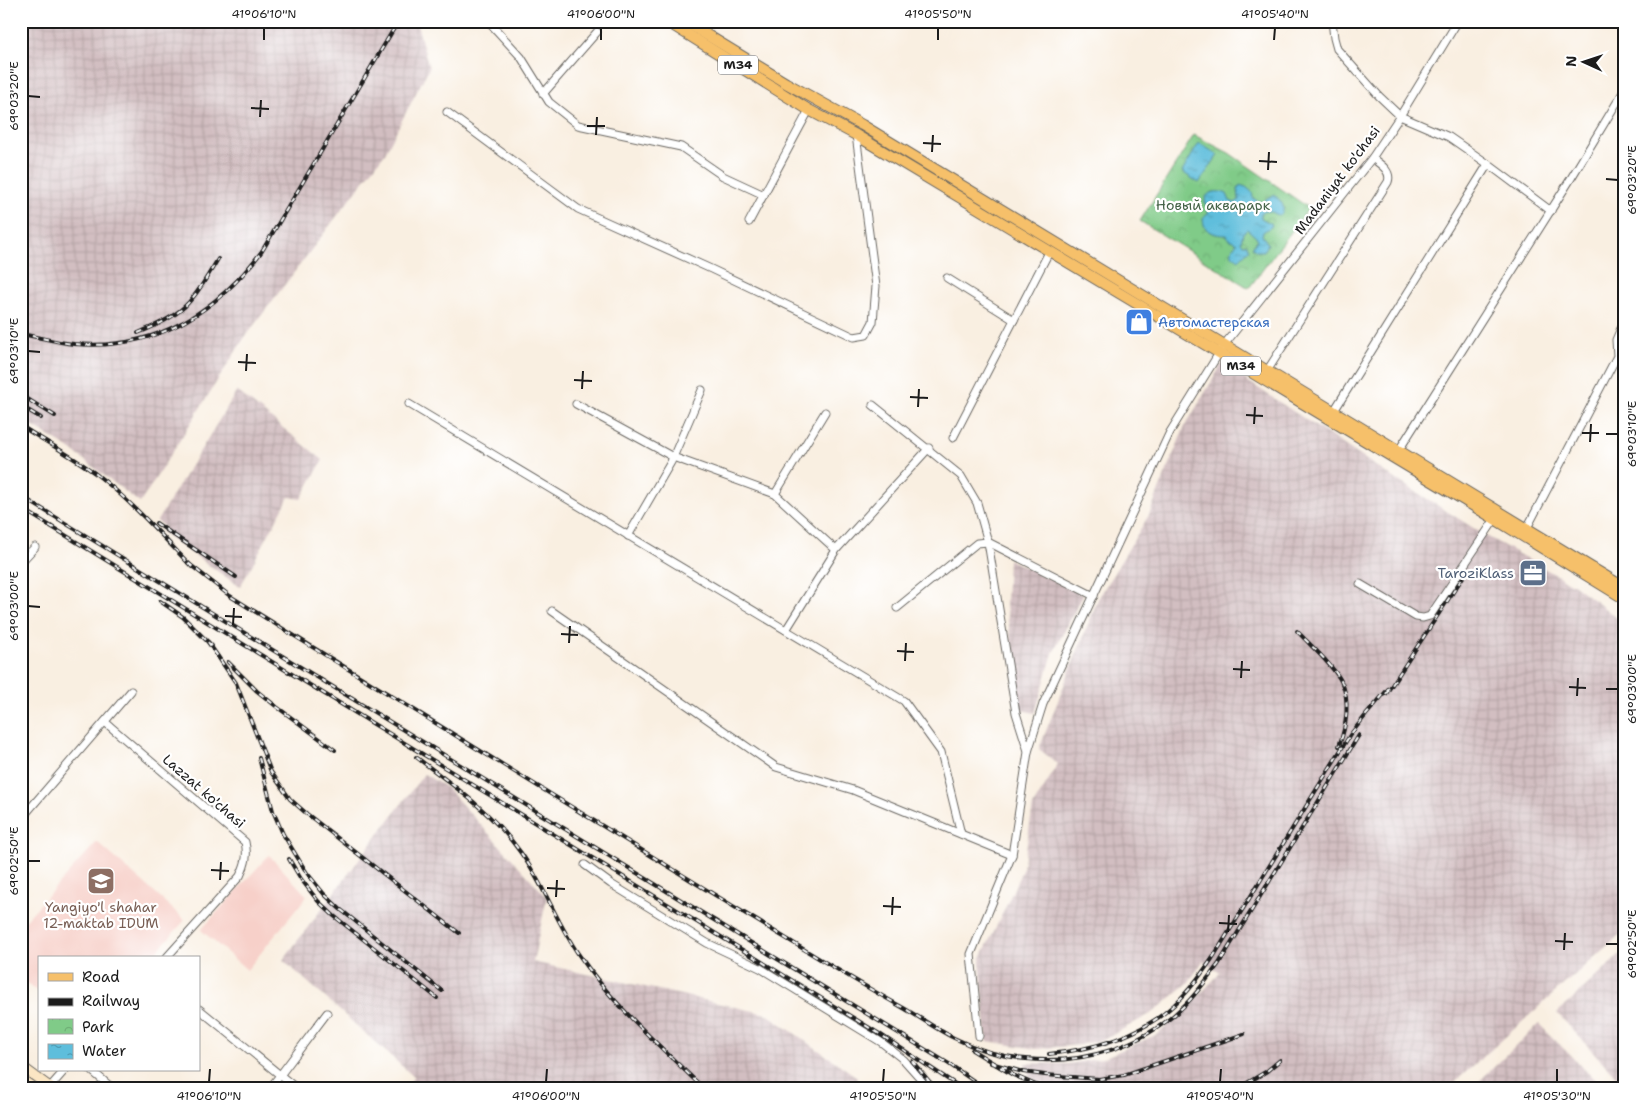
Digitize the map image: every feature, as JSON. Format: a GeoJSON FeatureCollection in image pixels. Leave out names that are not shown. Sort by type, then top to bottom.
{"type":"FeatureCollection","features":[{"type":"Feature","properties":{"kind":"main road","name":"M34"},"geometry":{"type":"LineString","coordinates":[[666,21],[809,110],[856,135],[1049,252],[1221,349],[1267,371],[1625,588]]}},
{"type":"Feature","properties":{"kind":"main road","name":"M34"},"geometry":{"type":"LineString","coordinates":[[684,21],[815,100],[862,125],[1625,600]]}},
{"type":"Feature","properties":{"kind":"main road"},"geometry":{"type":"LineString","coordinates":[[21,1066],[51,1087]]}},
{"type":"Feature","properties":{"kind":"main road"},"geometry":{"type":"LineString","coordinates":[[21,1079],[34,1088]]}},
{"type":"Feature","properties":{"kind":"street"},"geometry":{"type":"LineString","coordinates":[[488,21],[522,57],[549,102],[578,125],[681,147],[723,176],[764,196]]}},
{"type":"Feature","properties":{"kind":"street"},"geometry":{"type":"LineString","coordinates":[[1332,21],[1337,48],[1379,96],[1400,116],[1449,137],[1551,211]]}},
{"type":"Feature","properties":{"kind":"street","name":"Madaniyat ko'chasi"},"geometry":{"type":"LineString","coordinates":[[979,1036],[971,954],[1012,855],[1028,752],[1043,704],[1170,432],[1221,349],[1372,158],[1458,21]]}},
{"type":"Feature","properties":{"kind":"street"},"geometry":{"type":"LineString","coordinates":[[544,94],[597,32]]}},
{"type":"Feature","properties":{"kind":"street"},"geometry":{"type":"LineString","coordinates":[[1399,450],[1551,211],[1625,89]]}},
{"type":"Feature","properties":{"kind":"street"},"geometry":{"type":"LineString","coordinates":[[749,222],[809,110]]}},
{"type":"Feature","properties":{"kind":"street"},"geometry":{"type":"LineString","coordinates":[[447,112],[578,209],[711,269],[854,337],[866,335],[873,322],[876,286],[856,135]]}},
{"type":"Feature","properties":{"kind":"street"},"geometry":{"type":"LineString","coordinates":[[1267,371],[1388,182],[1389,173],[1372,158]]}},
{"type":"Feature","properties":{"kind":"street"},"geometry":{"type":"LineString","coordinates":[[1334,411],[1488,164]]}},
{"type":"Feature","properties":{"kind":"street"},"geometry":{"type":"LineString","coordinates":[[953,438],[1049,252]]}},
{"type":"Feature","properties":{"kind":"street"},"geometry":{"type":"LineString","coordinates":[[947,278],[1014,320]]}},
{"type":"Feature","properties":{"kind":"street"},"geometry":{"type":"LineString","coordinates":[[1527,528],[1617,356],[1616,340],[1625,319]]}},
{"type":"Feature","properties":{"kind":"street"},"geometry":{"type":"LineString","coordinates":[[628,536],[673,457],[702,390]]}},
{"type":"Feature","properties":{"kind":"street"},"geometry":{"type":"LineString","coordinates":[[409,404],[904,701],[941,752],[961,834]]}},
{"type":"Feature","properties":{"kind":"street"},"geometry":{"type":"LineString","coordinates":[[576,404],[673,457],[775,494],[836,550]]}},
{"type":"Feature","properties":{"kind":"street"},"geometry":{"type":"LineString","coordinates":[[872,405],[961,476],[977,503],[988,542],[1016,714],[1028,752]]}},
{"type":"Feature","properties":{"kind":"street"},"geometry":{"type":"LineString","coordinates":[[775,494],[825,412]]}},
{"type":"Feature","properties":{"kind":"street"},"geometry":{"type":"LineString","coordinates":[[786,630],[836,550],[928,448]]}},
{"type":"Feature","properties":{"kind":"street"},"geometry":{"type":"LineString","coordinates":[[1360,584],[1416,617],[1430,616],[1495,519]]}},
{"type":"Feature","properties":{"kind":"street"},"geometry":{"type":"LineString","coordinates":[[897,608],[977,543],[988,542],[1094,596]]}},
{"type":"Feature","properties":{"kind":"street"},"geometry":{"type":"LineString","coordinates":[[21,562],[35,547]]}},
{"type":"Feature","properties":{"kind":"street"},"geometry":{"type":"LineString","coordinates":[[552,611],[776,767],[853,790],[1012,855]]}},
{"type":"Feature","properties":{"kind":"street"},"geometry":{"type":"LineString","coordinates":[[21,819],[131,690]]}},
{"type":"Feature","properties":{"kind":"street","name":"Lazzat ko'chasi"},"geometry":{"type":"LineString","coordinates":[[105,722],[245,842],[246,864],[240,876],[168,956]]}},
{"type":"Feature","properties":{"kind":"street"},"geometry":{"type":"LineString","coordinates":[[585,865],[707,943],[760,968],[881,1042],[904,1060],[929,1088]]}},
{"type":"Feature","properties":{"kind":"street"},"geometry":{"type":"LineString","coordinates":[[200,1010],[282,1074],[296,1088]]}},
{"type":"Feature","properties":{"kind":"street"},"geometry":{"type":"LineString","coordinates":[[270,1088],[326,1014]]}},
{"type":"Feature","properties":{"kind":"street"},"geometry":{"type":"LineString","coordinates":[[51,1087],[63,1072]]}},
{"type":"Feature","properties":{"kind":"street"},"geometry":{"type":"LineString","coordinates":[[93,1072],[112,1088]]}},
{"type":"Feature","properties":{"kind":"shaded area"},"geometry":{"type":"Polygon","coordinates":[[[21,21],[416,21],[429,68],[385,153],[245,337],[140,503],[70,449],[21,419],[21,21]]]}},
{"type":"Feature","properties":{"kind":"shaded area"},"geometry":{"type":"Polygon","coordinates":[[[1222,364],[1386,473],[1483,534],[1574,585],[1625,624],[1625,930],[1448,1088],[1054,1088],[1030,1078],[1025,1063],[1068,1064],[1103,1058],[1158,1034],[1191,1004],[1220,973],[1203,961],[1188,983],[1154,1012],[1105,1039],[1079,1045],[1037,1049],[987,1041],[980,960],[1023,868],[1033,806],[1058,764],[1039,749],[1098,599],[1149,515],[1184,428],[1222,364]]]}},
{"type":"Feature","properties":{"kind":"shaded area"},"geometry":{"type":"Polygon","coordinates":[[[237,391],[323,460],[301,499],[289,497],[240,587],[162,532],[164,527],[157,521],[237,391]]]}},
{"type":"Feature","properties":{"kind":"shaded area"},"geometry":{"type":"Polygon","coordinates":[[[1008,559],[1083,595],[1053,653],[1035,713],[1021,710],[1006,605],[1008,559]]]}},
{"type":"Feature","properties":{"kind":"shaded area"},"geometry":{"type":"Polygon","coordinates":[[[424,774],[447,788],[547,897],[533,962],[767,1014],[857,1077],[854,1088],[404,1088],[414,1077],[283,960],[424,774]]]}},
{"type":"Feature","properties":{"kind":"shaded area","name":"Yangiyo'l shahar 12-maktab IDUM"},"geometry":{"type":"Polygon","coordinates":[[[97,842],[185,920],[153,956],[38,956],[38,991],[21,979],[21,925],[97,842]]]}},
{"type":"Feature","properties":{"kind":"shaded area"},"geometry":{"type":"Polygon","coordinates":[[[269,855],[307,896],[247,970],[201,930],[269,855]]]}},
{"type":"Feature","properties":{"kind":"shaded area"},"geometry":{"type":"Polygon","coordinates":[[[1625,950],[1625,1086],[1557,1013],[1625,950]]]}},
{"type":"Feature","properties":{"kind":"shaded area"},"geometry":{"type":"Polygon","coordinates":[[[1539,1024],[1603,1088],[1472,1088],[1539,1024]]]}},
{"type":"Feature","properties":{"kind":"green space","name":"Новый акварарк"},"geometry":{"type":"Polygon","coordinates":[[[1194,135],[1229,153],[1309,208],[1249,288],[1140,221],[1194,135]]]}},
{"type":"Feature","properties":{"kind":"water"},"geometry":{"type":"Polygon","coordinates":[[[1199,143],[1218,155],[1199,183],[1182,172],[1199,143]]]}},
{"type":"Feature","properties":{"kind":"water"},"geometry":{"type":"Polygon","coordinates":[[[1240,185],[1252,192],[1253,198],[1259,202],[1264,202],[1267,198],[1274,195],[1281,202],[1283,210],[1280,216],[1268,211],[1261,214],[1261,218],[1272,224],[1262,235],[1268,244],[1264,251],[1256,251],[1252,247],[1258,239],[1247,229],[1243,233],[1241,242],[1247,244],[1249,250],[1239,260],[1232,255],[1232,250],[1237,243],[1229,239],[1227,235],[1214,234],[1207,230],[1203,218],[1208,214],[1205,199],[1210,193],[1227,194],[1230,201],[1235,203],[1239,200],[1238,189],[1240,185]]]}},
{"type":"Feature","properties":{"kind":"railway"},"geometry":{"type":"LineString","coordinates":[[21,334],[74,344],[103,345],[131,341],[157,334],[181,324],[203,310],[224,293],[262,251],[396,25]]}},
{"type":"Feature","properties":{"kind":"railway"},"geometry":{"type":"LineString","coordinates":[[138,333],[178,313],[194,296],[218,259]]}},
{"type":"Feature","properties":{"kind":"railway"},"geometry":{"type":"LineString","coordinates":[[21,395],[55,416]]}},
{"type":"Feature","properties":{"kind":"railway"},"geometry":{"type":"LineString","coordinates":[[21,406],[41,418]]}},
{"type":"Feature","properties":{"kind":"railway"},"geometry":{"type":"LineString","coordinates":[[21,426],[78,461],[109,484],[192,567]]}},
{"type":"Feature","properties":{"kind":"railway"},"geometry":{"type":"LineString","coordinates":[[21,496],[949,1064],[984,1088]]}},
{"type":"Feature","properties":{"kind":"railway"},"geometry":{"type":"LineString","coordinates":[[21,508],[878,1033],[961,1088]]}},
{"type":"Feature","properties":{"kind":"railway"},"geometry":{"type":"LineString","coordinates":[[156,523],[236,577]]}},
{"type":"Feature","properties":{"kind":"railway"},"geometry":{"type":"LineString","coordinates":[[188,563],[230,596],[421,715],[940,1031],[971,1046],[1017,1058],[1070,1059],[1112,1050],[1151,1032],[1185,1005],[1218,965],[1359,735]]}},
{"type":"Feature","properties":{"kind":"railway"},"geometry":{"type":"LineString","coordinates":[[1386,694],[1465,574]]}},
{"type":"Feature","properties":{"kind":"railway"},"geometry":{"type":"LineString","coordinates":[[160,601],[183,617],[212,646]]}},
{"type":"Feature","properties":{"kind":"railway"},"geometry":{"type":"LineString","coordinates":[[1297,631],[1333,668],[1344,689],[1347,705],[1344,731],[1339,746]]}},
{"type":"Feature","properties":{"kind":"railway"},"geometry":{"type":"LineString","coordinates":[[208,642],[236,683],[271,772],[290,799],[459,933]]}},
{"type":"Feature","properties":{"kind":"railway"},"geometry":{"type":"LineString","coordinates":[[228,662],[257,691],[335,750]]}},
{"type":"Feature","properties":{"kind":"railway"},"geometry":{"type":"LineString","coordinates":[[1049,1054],[1103,1044],[1120,1038],[1168,1011],[1185,993],[1212,959],[1350,735],[1389,688]]}},
{"type":"Feature","properties":{"kind":"railway"},"geometry":{"type":"LineString","coordinates":[[416,757],[472,801],[498,825],[529,865],[571,943],[592,973],[622,1008],[703,1088]]}},
{"type":"Feature","properties":{"kind":"railway"},"geometry":{"type":"LineString","coordinates":[[259,758],[273,811],[283,834],[307,873],[324,894],[340,909],[442,991]]}},
{"type":"Feature","properties":{"kind":"railway"},"geometry":{"type":"LineString","coordinates":[[289,859],[318,901],[334,916],[437,998]]}},
{"type":"Feature","properties":{"kind":"railway"},"geometry":{"type":"LineString","coordinates":[[991,1063],[1023,1072],[1099,1079],[1124,1075],[1244,1034]]}},
{"type":"Feature","properties":{"kind":"railway"},"geometry":{"type":"LineString","coordinates":[[972,1050],[1013,1075],[1043,1088]]}},
{"type":"Feature","properties":{"kind":"railway"},"geometry":{"type":"LineString","coordinates":[[1239,1088],[1267,1071],[1280,1060]]}},
{"type":"Feature","properties":{"kind":"railway"},"geometry":{"type":"LineString","coordinates":[[912,1061],[935,1088]]}},
{"type":"Feature","properties":{"kind":"place","name":"Автомастерская"},"geometry":{"type":"Point","coordinates":[1139,322]}},
{"type":"Feature","properties":{"kind":"place","name":"TaroziKlass"},"geometry":{"type":"Point","coordinates":[1533,573]}},
{"type":"Feature","properties":{"kind":"place","name":"Yangiyo'l shahar 12-maktab IDUM"},"geometry":{"type":"Point","coordinates":[101,881]}}]}
